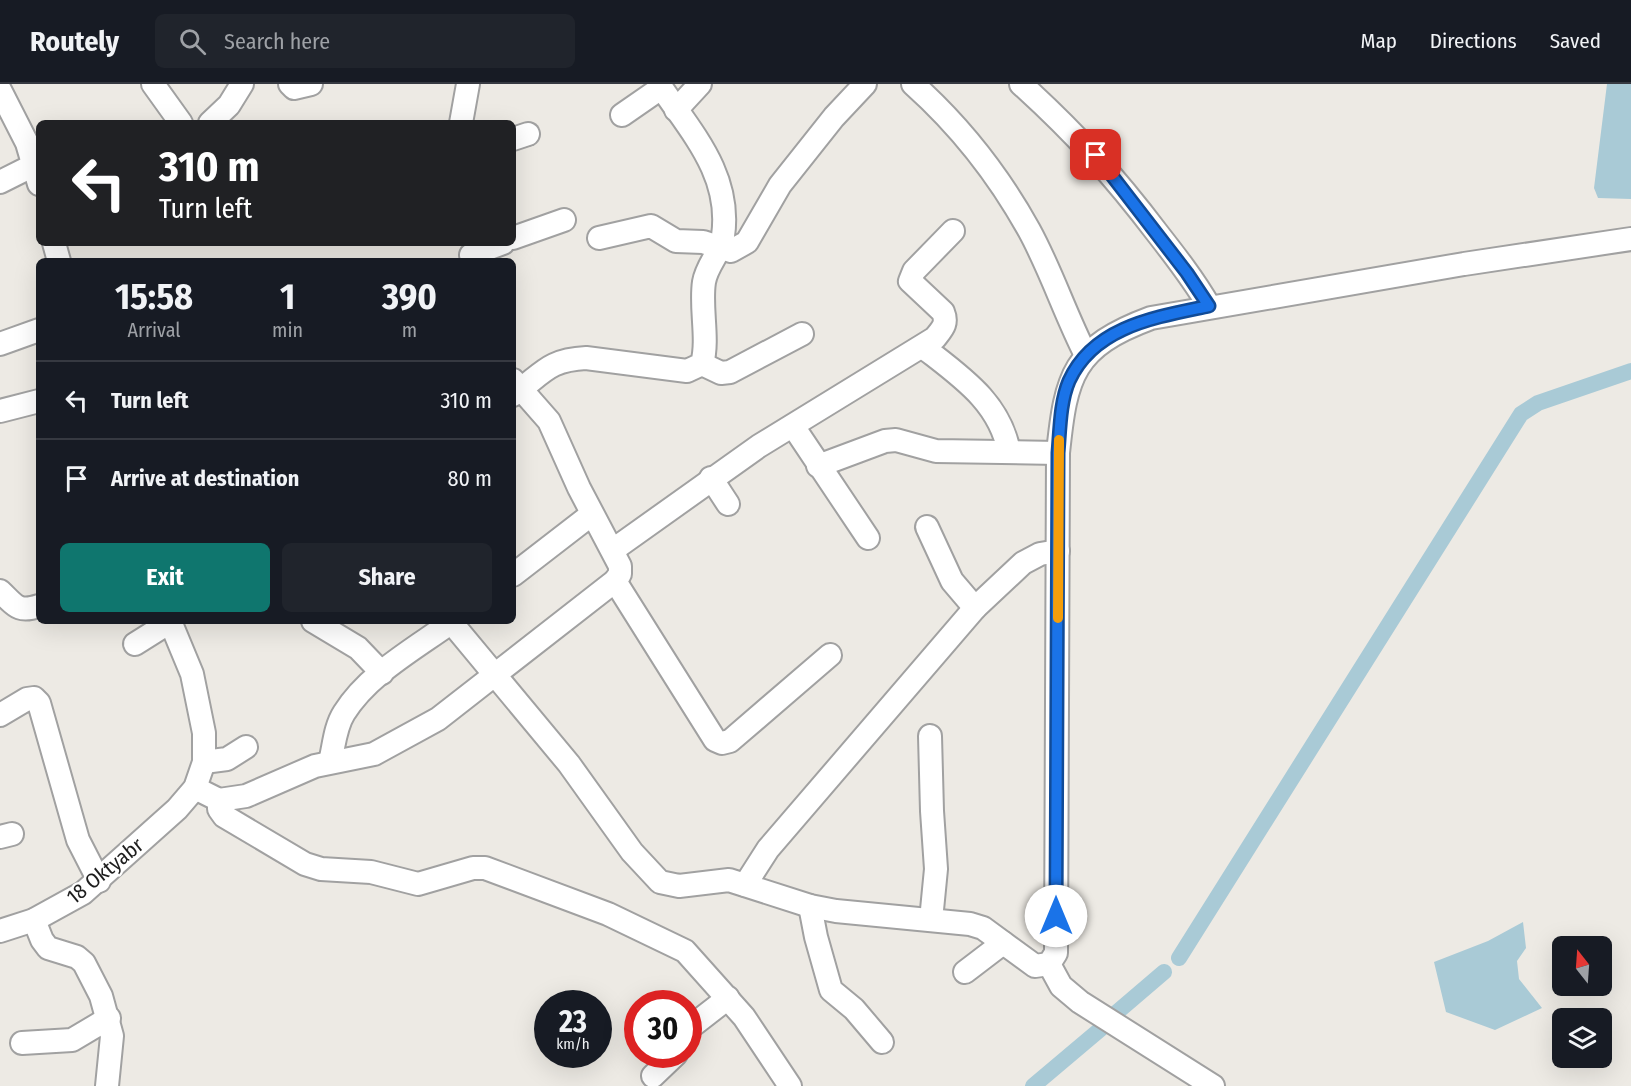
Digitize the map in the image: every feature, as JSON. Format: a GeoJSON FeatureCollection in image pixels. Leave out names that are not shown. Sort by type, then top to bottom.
{"type":"FeatureCollection","features":[{"type":"Feature","properties":{"kind":"street"},"geometry":{"type":"LineString","coordinates":[[153,84],[179,120]]}},
{"type":"Feature","properties":{"kind":"street"},"geometry":{"type":"LineString","coordinates":[[213,120],[229,105],[242,84]]}},
{"type":"Feature","properties":{"kind":"street"},"geometry":{"type":"LineString","coordinates":[[290,84],[294,88],[311,84]]}},
{"type":"Feature","properties":{"kind":"street"},"geometry":{"type":"LineString","coordinates":[[462,120],[468,84]]}},
{"type":"Feature","properties":{"kind":"street"},"geometry":{"type":"LineString","coordinates":[[676,110],[700,84]]}},
{"type":"Feature","properties":{"kind":"street"},"geometry":{"type":"LineString","coordinates":[[599,238],[651,226],[670,239],[703,242],[731,252],[747,242],[780,185],[834,117],[865,84]]}},
{"type":"Feature","properties":{"kind":"street"},"geometry":{"type":"LineString","coordinates":[[913,84],[969,141],[1006,191],[1030,232],[1086,355]]}},
{"type":"Feature","properties":{"kind":"street"},"geometry":{"type":"LineString","coordinates":[[1021,84],[1072,130],[1117,180],[1209,306]]}},
{"type":"Feature","properties":{"kind":"street"},"geometry":{"type":"LineString","coordinates":[[622,115],[660,86],[705,149],[713,166],[724,212],[723,238],[706,270],[702,364]]}},
{"type":"Feature","properties":{"kind":"street"},"geometry":{"type":"LineString","coordinates":[[0,90],[19,125],[36,172]]}},
{"type":"Feature","properties":{"kind":"street"},"geometry":{"type":"LineString","coordinates":[[0,182],[36,175]]}},
{"type":"Feature","properties":{"kind":"street"},"geometry":{"type":"LineString","coordinates":[[516,237],[564,220]]}},
{"type":"Feature","properties":{"kind":"street"},"geometry":{"type":"LineString","coordinates":[[613,550],[711,478],[923,347],[944,327],[946,319],[943,312],[910,281],[914,271],[953,231]]}},
{"type":"Feature","properties":{"kind":"street"},"geometry":{"type":"LineString","coordinates":[[454,624],[493,675],[569,764],[632,852],[660,882],[678,886],[722,879],[810,906],[868,915],[970,924],[983,928],[1035,966],[1049,964],[1056,953],[1058,453],[1062,408],[1069,382],[1086,355],[1113,334],[1151,318],[1209,306],[1631,239]]}},
{"type":"Feature","properties":{"kind":"street"},"geometry":{"type":"LineString","coordinates":[[470,253],[494,246]]}},
{"type":"Feature","properties":{"kind":"street"},"geometry":{"type":"LineString","coordinates":[[0,344],[36,331]]}},
{"type":"Feature","properties":{"kind":"street"},"geometry":{"type":"LineString","coordinates":[[702,364],[721,373],[730,372],[802,334]]}},
{"type":"Feature","properties":{"kind":"street"},"geometry":{"type":"LineString","coordinates":[[923,347],[985,399],[1001,423],[1009,452]]}},
{"type":"Feature","properties":{"kind":"street"},"geometry":{"type":"LineString","coordinates":[[171,624],[192,674],[204,733],[204,762],[195,788],[219,800],[246,796],[301,771],[330,762],[360,759],[409,737],[438,719],[615,581],[620,574],[613,550],[592,514],[549,421],[516,388],[556,362],[570,359],[586,358],[687,371],[702,364]]}},
{"type":"Feature","properties":{"kind":"street"},"geometry":{"type":"LineString","coordinates":[[0,411],[36,402]]}},
{"type":"Feature","properties":{"kind":"street"},"geometry":{"type":"LineString","coordinates":[[793,426],[868,538]]}},
{"type":"Feature","properties":{"kind":"street"},"geometry":{"type":"LineString","coordinates":[[818,466],[885,441],[896,440],[936,451],[1058,453]]}},
{"type":"Feature","properties":{"kind":"street"},"geometry":{"type":"LineString","coordinates":[[711,478],[728,504]]}},
{"type":"Feature","properties":{"kind":"street"},"geometry":{"type":"LineString","coordinates":[[516,573],[592,514]]}},
{"type":"Feature","properties":{"kind":"street"},"geometry":{"type":"LineString","coordinates":[[927,527],[952,581],[975,608]]}},
{"type":"Feature","properties":{"kind":"street"},"geometry":{"type":"LineString","coordinates":[[745,885],[768,849],[975,608],[1023,563],[1040,554],[1058,551]]}},
{"type":"Feature","properties":{"kind":"street"},"geometry":{"type":"LineString","coordinates":[[615,581],[715,740],[722,743],[730,741],[830,655]]}},
{"type":"Feature","properties":{"kind":"street"},"geometry":{"type":"LineString","coordinates":[[0,591],[18,608],[25,610],[36,607]]}},
{"type":"Feature","properties":{"kind":"street"},"geometry":{"type":"LineString","coordinates":[[135,644],[165,624]]}},
{"type":"Feature","properties":{"kind":"street"},"geometry":{"type":"LineString","coordinates":[[318,624],[358,648],[382,673]]}},
{"type":"Feature","properties":{"kind":"street"},"geometry":{"type":"LineString","coordinates":[[330,762],[344,714],[382,673],[449,624]]}},
{"type":"Feature","properties":{"kind":"street"},"geometry":{"type":"LineString","coordinates":[[0,715],[27,699],[34,698],[39,703],[78,840],[99,880]]}},
{"type":"Feature","properties":{"kind":"street"},"geometry":{"type":"LineString","coordinates":[[930,736],[936,869],[931,920]]}},
{"type":"Feature","properties":{"kind":"street"},"geometry":{"type":"LineString","coordinates":[[204,762],[227,759],[246,747]]}},
{"type":"Feature","properties":{"kind":"street","name":"18 Oktyabr"},"geometry":{"type":"LineString","coordinates":[[0,931],[34,920],[62,906],[99,880],[177,809],[195,788]]}},
{"type":"Feature","properties":{"kind":"street"},"geometry":{"type":"LineString","coordinates":[[219,800],[219,809],[224,816],[305,864],[347,872],[385,874],[408,883],[418,884],[473,868],[485,868],[598,910],[672,942],[685,951],[744,1017],[790,1086]]}},
{"type":"Feature","properties":{"kind":"street"},"geometry":{"type":"LineString","coordinates":[[810,906],[831,990],[854,1009],[882,1042]]}},
{"type":"Feature","properties":{"kind":"street"},"geometry":{"type":"LineString","coordinates":[[34,920],[48,948],[77,957],[84,963],[101,996],[109,1018],[112,1056],[107,1086]]}},
{"type":"Feature","properties":{"kind":"street"},"geometry":{"type":"LineString","coordinates":[[965,972],[1003,943]]}},
{"type":"Feature","properties":{"kind":"street"},"geometry":{"type":"LineString","coordinates":[[1049,964],[1061,986],[1080,1002],[1213,1086]]}},
{"type":"Feature","properties":{"kind":"street"},"geometry":{"type":"LineString","coordinates":[[702,1018],[728,998]]}},
{"type":"Feature","properties":{"kind":"street"},"geometry":{"type":"LineString","coordinates":[[22,1043],[72,1040],[109,1018]]}},
{"type":"Feature","properties":{"kind":"street"},"geometry":{"type":"LineString","coordinates":[[653,1076],[661,1068]]}},
{"type":"Feature","properties":{"kind":"water"},"geometry":{"type":"Polygon","coordinates":[[[1607,84],[1631,84],[1631,199],[1598,198],[1594,188],[1607,84]]]}},
{"type":"Feature","properties":{"kind":"water"},"geometry":{"type":"Polygon","coordinates":[[[1523,922],[1526,948],[1517,961],[1519,979],[1542,1008],[1495,1030],[1446,1012],[1434,962],[1488,941],[1523,922]]]}},
{"type":"Feature","properties":{"kind":"waterway"},"geometry":{"type":"LineString","coordinates":[[1179,958],[1521,414],[1538,403],[1631,371]]}},
{"type":"Feature","properties":{"kind":"waterway"},"geometry":{"type":"LineString","coordinates":[[1116,1013],[1164,972]]}},
{"type":"Feature","properties":{"kind":"waterway"},"geometry":{"type":"LineString","coordinates":[[1033,1086],[1103,1027]]}},
{"type":"Feature","properties":{"kind":"slow traffic"},"geometry":{"type":"LineString","coordinates":[[1058,618],[1059,440]]}},
{"type":"Feature","properties":{"kind":"route"},"geometry":{"type":"LineString","coordinates":[[1056,916],[1058,453],[1062,408],[1069,382],[1080,362],[1113,334],[1151,318],[1209,306],[1187,273],[1096,155]]}}]}
